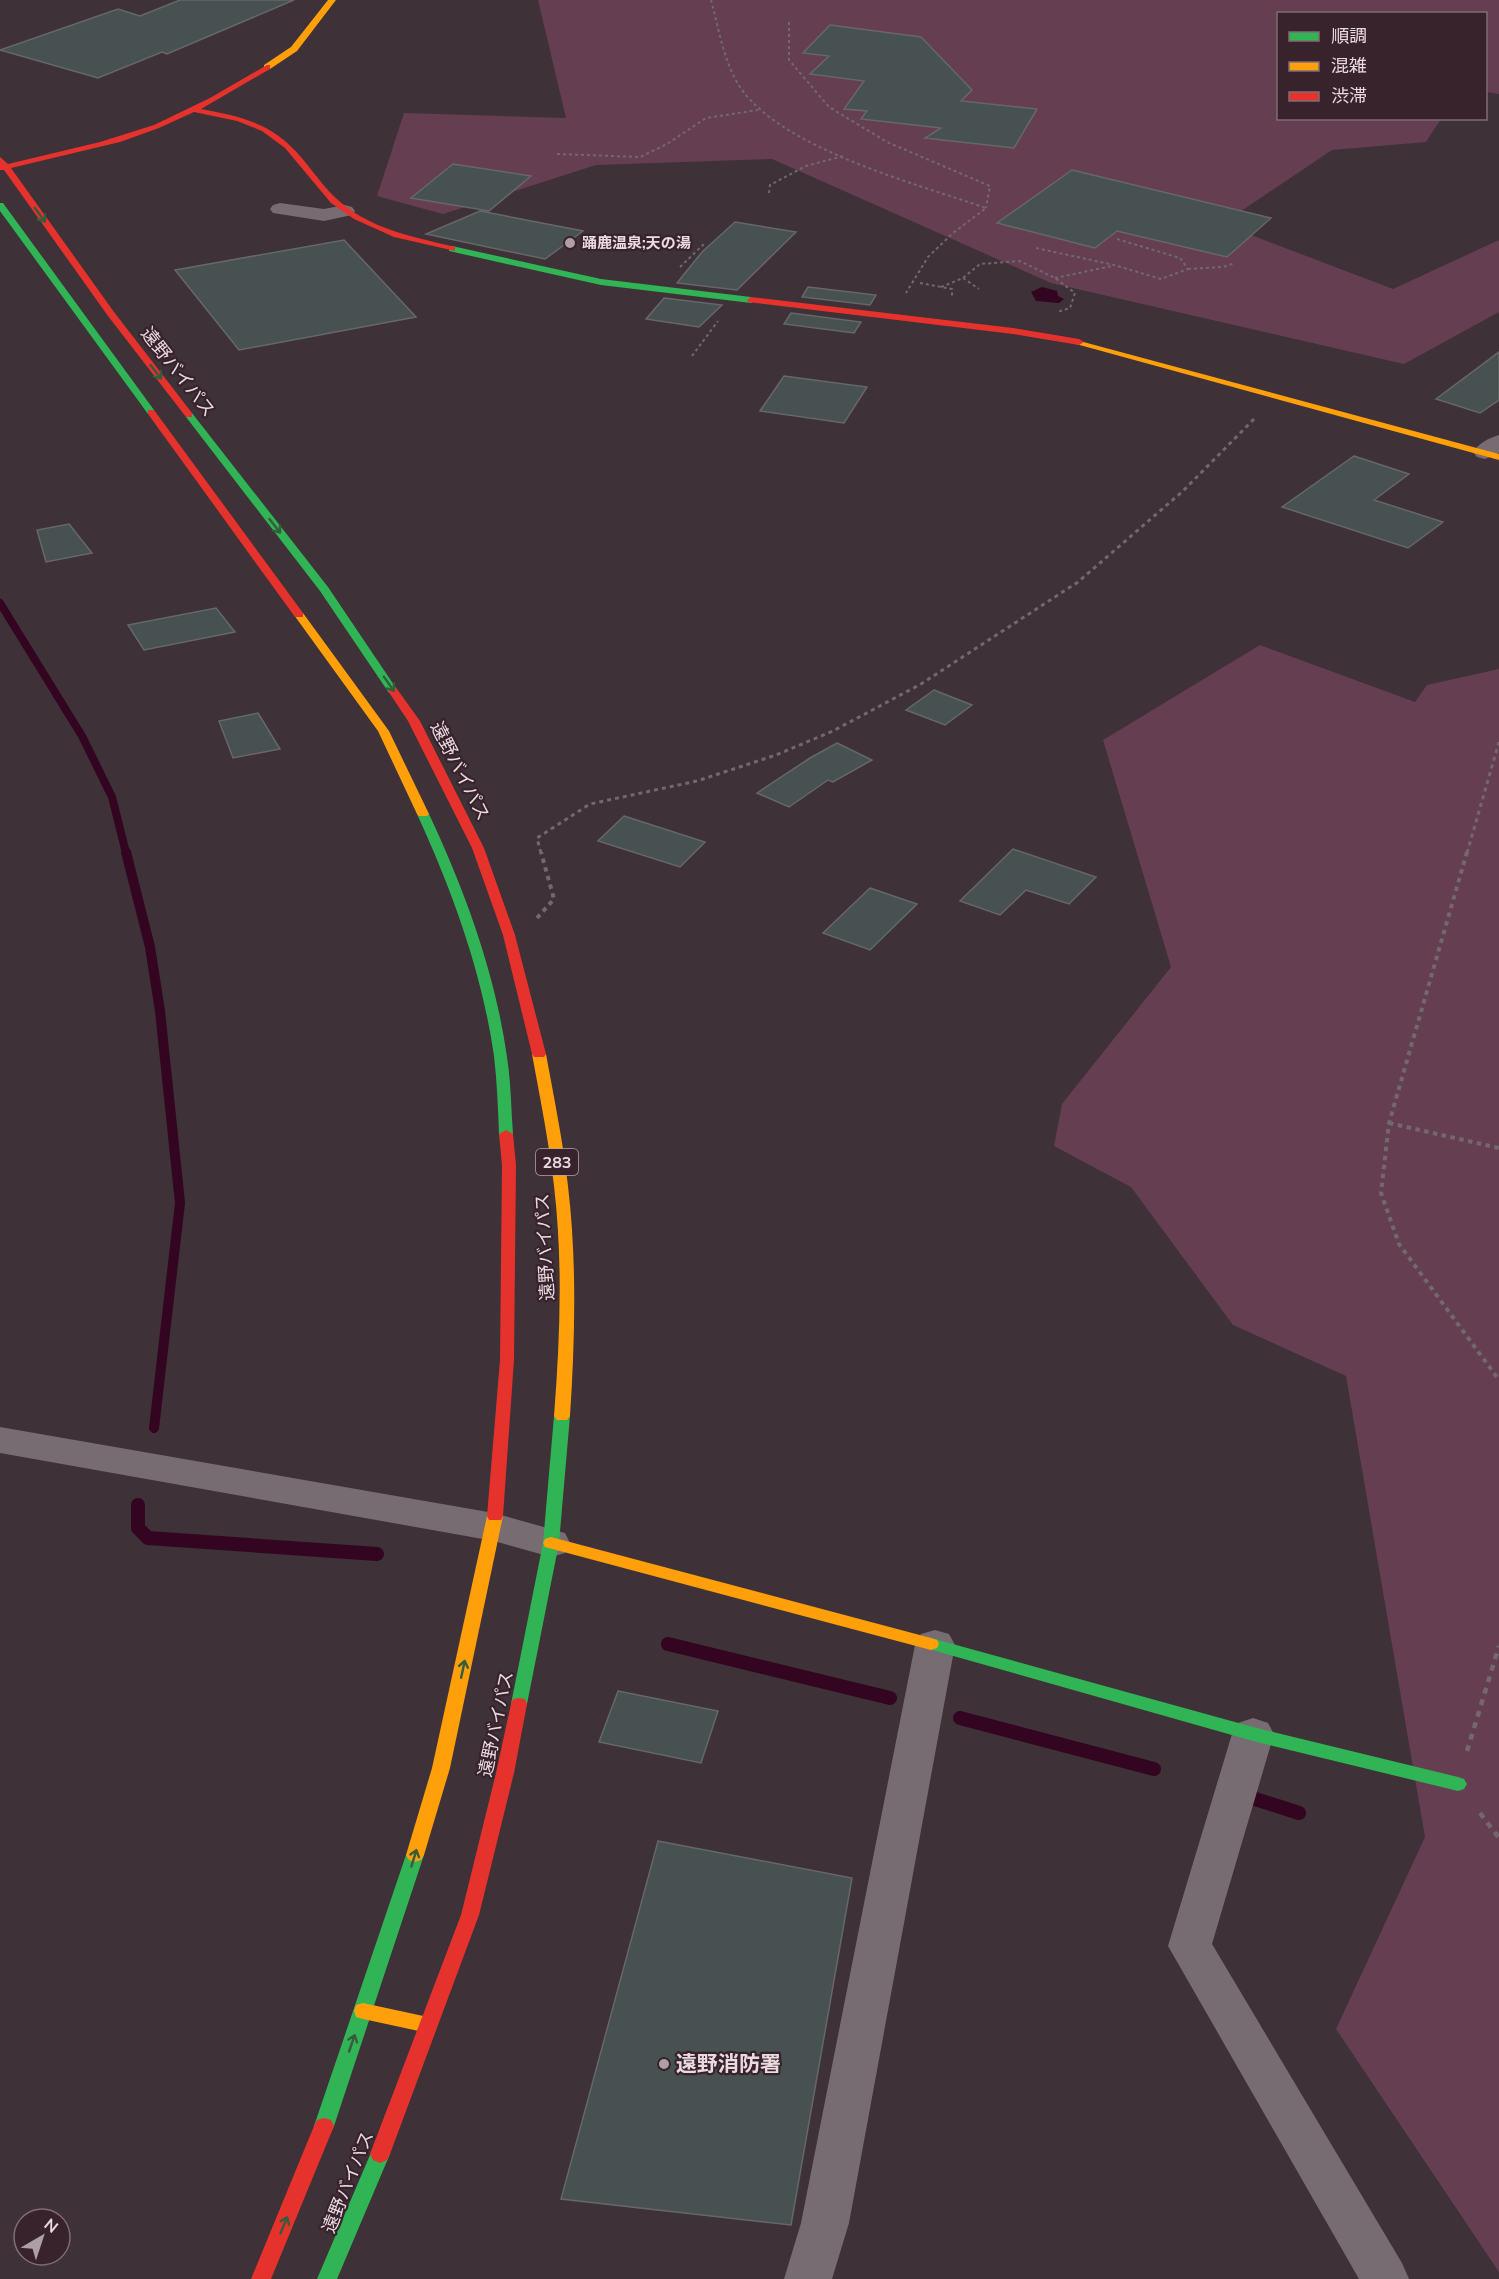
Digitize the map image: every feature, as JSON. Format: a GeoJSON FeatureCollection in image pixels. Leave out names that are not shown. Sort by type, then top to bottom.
{"type":"FeatureCollection","features":[{"type":"Feature","properties":{"kind":"main road"},"geometry":{"type":"LineString","coordinates":[[2,165],[119,140],[195,110],[224,95],[294,49],[332,0]]}},
{"type":"Feature","properties":{"kind":"main road"},"geometry":{"type":"LineString","coordinates":[[195,110],[237,118],[266,129],[280,138],[326,194],[345,211],[388,232],[601,282],[891,316],[1076,341],[1494,450]]}},
{"type":"Feature","properties":{"kind":"main road","name":"遠野バイパス"},"geometry":{"type":"LineString","coordinates":[[2,165],[111,314],[240,506],[383,731],[443,855],[474,945],[498,1048],[509,1165],[507,1359],[494,1527],[441,1768],[399,1907],[320,2139],[261,2279]]}},
{"type":"Feature","properties":{"kind":"main road","name":"遠野バイパス"},"geometry":{"type":"LineString","coordinates":[[0,205],[240,506],[324,589],[414,721],[478,848],[509,936],[541,1068],[557,1156],[566,1257],[567,1354],[552,1543],[505,1773],[470,1915],[382,2149],[327,2279]]}},
{"type":"Feature","properties":{"kind":"main road"},"geometry":{"type":"LineString","coordinates":[[552,1543],[935,1645],[1253,1734],[1458,1784]]}},
{"type":"Feature","properties":{"kind":"main road"},"geometry":{"type":"LineString","coordinates":[[363,2011],[428,2025]]}},
{"type":"Feature","properties":{"kind":"street"},"geometry":{"type":"LineString","coordinates":[[280,209],[324,215],[345,211]]}},
{"type":"Feature","properties":{"kind":"street"},"geometry":{"type":"LineString","coordinates":[[0,1440],[494,1527],[552,1543]]}},
{"type":"Feature","properties":{"kind":"street"},"geometry":{"type":"LineString","coordinates":[[808,2279],[825,2223],[935,1645]]}},
{"type":"Feature","properties":{"kind":"street"},"geometry":{"type":"LineString","coordinates":[[1253,1734],[1190,1946],[1385,2279]]}},
{"type":"Feature","properties":{"kind":"path"},"geometry":{"type":"LineString","coordinates":[[711,0],[728,61],[742,90],[759,110],[781,126],[844,156],[986,208]]}},
{"type":"Feature","properties":{"kind":"path"},"geometry":{"type":"LineString","coordinates":[[789,22],[789,60],[829,107],[887,142],[990,186],[986,208],[953,233],[928,257],[891,316]]}},
{"type":"Feature","properties":{"kind":"path"},"geometry":{"type":"LineString","coordinates":[[557,154],[639,157],[667,144],[706,118],[759,110]]}},
{"type":"Feature","properties":{"kind":"path"},"geometry":{"type":"LineString","coordinates":[[769,193],[770,185],[806,166],[844,156]]}},
{"type":"Feature","properties":{"kind":"path"},"geometry":{"type":"LineString","coordinates":[[1117,239],[1180,258],[1188,269]]}},
{"type":"Feature","properties":{"kind":"path"},"geometry":{"type":"LineString","coordinates":[[1036,248],[1114,265],[1161,279],[1188,269],[1223,267],[1235,263]]}},
{"type":"Feature","properties":{"kind":"path"},"geometry":{"type":"LineString","coordinates":[[941,287],[963,278],[980,264],[1020,261],[1054,278],[1075,293],[1070,308],[1054,312]]}},
{"type":"Feature","properties":{"kind":"path"},"geometry":{"type":"LineString","coordinates":[[1054,278],[1114,265]]}},
{"type":"Feature","properties":{"kind":"path"},"geometry":{"type":"LineString","coordinates":[[963,278],[979,289]]}},
{"type":"Feature","properties":{"kind":"path"},"geometry":{"type":"LineString","coordinates":[[692,356],[734,298]]}},
{"type":"Feature","properties":{"kind":"path"},"geometry":{"type":"LineString","coordinates":[[509,936],[541,915],[554,899],[537,838],[590,804],[697,781],[776,755],[833,731],[921,684],[1078,582],[1174,499],[1256,417],[1282,395]]}},
{"type":"Feature","properties":{"kind":"path"},"geometry":{"type":"LineString","coordinates":[[1499,742],[1389,1123],[1381,1193],[1399,1244],[1499,1380]]}},
{"type":"Feature","properties":{"kind":"path"},"geometry":{"type":"LineString","coordinates":[[1389,1123],[1499,1148]]}},
{"type":"Feature","properties":{"kind":"path"},"geometry":{"type":"LineString","coordinates":[[1458,1784],[1499,1646]]}},
{"type":"Feature","properties":{"kind":"shaded area"},"geometry":{"type":"Polygon","coordinates":[[[538,0],[1499,0],[1499,94],[1487,92],[1487,12],[1277,12],[1277,120],[1440,120],[1426,142],[1332,150],[1222,224],[1393,289],[1499,240],[1499,312],[1404,364],[1051,283],[772,159],[596,165],[443,214],[377,196],[404,113],[566,118],[538,0]]]}},
{"type":"Feature","properties":{"kind":"shaded area"},"geometry":{"type":"Polygon","coordinates":[[[1042,287],[1057,291],[1058,296],[1064,299],[1059,303],[1036,301],[1031,292],[1042,287]]]}},
{"type":"Feature","properties":{"kind":"shaded area"},"geometry":{"type":"Polygon","coordinates":[[[1260,645],[1415,702],[1427,685],[1499,669],[1499,2272],[1336,2029],[1425,1837],[1346,1376],[1233,1325],[1131,1187],[1054,1146],[1062,1104],[1171,967],[1103,740],[1260,645]]]}},
{"type":"Feature","properties":{"kind":"building"},"geometry":{"type":"Polygon","coordinates":[[[180,0],[294,0],[167,54],[162,52],[98,78],[0,50],[118,9],[140,16],[180,0]]]}},
{"type":"Feature","properties":{"kind":"building"},"geometry":{"type":"Polygon","coordinates":[[[830,25],[921,37],[972,90],[961,101],[1037,109],[1014,148],[925,138],[941,128],[861,119],[867,111],[844,109],[864,81],[810,74],[829,56],[803,53],[830,25]]]}},
{"type":"Feature","properties":{"kind":"building"},"geometry":{"type":"Polygon","coordinates":[[[453,164],[531,176],[489,211],[411,198],[453,164]]]}},
{"type":"Feature","properties":{"kind":"building"},"geometry":{"type":"Polygon","coordinates":[[[1072,170],[1271,218],[1227,257],[1117,231],[1095,248],[997,223],[1072,170]]]}},
{"type":"Feature","properties":{"kind":"building"},"geometry":{"type":"Polygon","coordinates":[[[480,211],[583,231],[545,259],[426,234],[480,211]]]}},
{"type":"Feature","properties":{"kind":"building"},"geometry":{"type":"Polygon","coordinates":[[[735,222],[796,232],[737,290],[677,283],[702,252],[735,222]]]}},
{"type":"Feature","properties":{"kind":"building"},"geometry":{"type":"Polygon","coordinates":[[[344,240],[416,317],[239,350],[175,270],[344,240]]]}},
{"type":"Feature","properties":{"kind":"building"},"geometry":{"type":"Polygon","coordinates":[[[808,287],[876,295],[870,305],[802,297],[808,287]]]}},
{"type":"Feature","properties":{"kind":"building"},"geometry":{"type":"Polygon","coordinates":[[[664,298],[722,305],[699,327],[646,319],[664,298]]]}},
{"type":"Feature","properties":{"kind":"building"},"geometry":{"type":"Polygon","coordinates":[[[791,313],[861,322],[854,333],[784,324],[791,313]]]}},
{"type":"Feature","properties":{"kind":"building"},"geometry":{"type":"Polygon","coordinates":[[[1499,352],[1499,400],[1480,413],[1436,399],[1499,352]]]}},
{"type":"Feature","properties":{"kind":"building"},"geometry":{"type":"Polygon","coordinates":[[[784,376],[867,387],[844,423],[760,411],[784,376]]]}},
{"type":"Feature","properties":{"kind":"building"},"geometry":{"type":"Polygon","coordinates":[[[1354,456],[1409,474],[1374,500],[1443,522],[1408,548],[1282,507],[1354,456]]]}},
{"type":"Feature","properties":{"kind":"building"},"geometry":{"type":"Polygon","coordinates":[[[69,524],[92,553],[46,562],[37,530],[69,524]]]}},
{"type":"Feature","properties":{"kind":"building"},"geometry":{"type":"Polygon","coordinates":[[[216,608],[235,632],[144,650],[128,625],[216,608]]]}},
{"type":"Feature","properties":{"kind":"building"},"geometry":{"type":"Polygon","coordinates":[[[934,690],[972,705],[945,725],[906,710],[934,690]]]}},
{"type":"Feature","properties":{"kind":"building"},"geometry":{"type":"Polygon","coordinates":[[[258,713],[280,749],[233,758],[219,721],[258,713]]]}},
{"type":"Feature","properties":{"kind":"building"},"geometry":{"type":"Polygon","coordinates":[[[837,743],[872,760],[833,782],[828,780],[789,807],[757,793],[810,758],[837,743]]]}},
{"type":"Feature","properties":{"kind":"building"},"geometry":{"type":"Polygon","coordinates":[[[624,816],[705,842],[680,867],[598,841],[624,816]]]}},
{"type":"Feature","properties":{"kind":"building"},"geometry":{"type":"Polygon","coordinates":[[[1013,849],[1096,877],[1069,904],[1026,890],[1000,915],[960,901],[1013,849]]]}},
{"type":"Feature","properties":{"kind":"building"},"geometry":{"type":"Polygon","coordinates":[[[870,888],[917,904],[870,950],[823,933],[870,888]]]}},
{"type":"Feature","properties":{"kind":"building"},"geometry":{"type":"Polygon","coordinates":[[[618,1691],[718,1711],[701,1763],[599,1742],[618,1691]]]}},
{"type":"Feature","properties":{"kind":"building"},"geometry":{"type":"Polygon","coordinates":[[[658,1841],[852,1878],[791,2225],[561,2199],[658,1841]]]}},
{"type":"Feature","properties":{"kind":"waterway"},"geometry":{"type":"LineString","coordinates":[[0,603],[82,736],[112,797],[126,853]]}},
{"type":"Feature","properties":{"kind":"waterway"},"geometry":{"type":"LineString","coordinates":[[126,852],[150,947],[160,1011],[180,1203],[154,1428]]}},
{"type":"Feature","properties":{"kind":"waterway"},"geometry":{"type":"LineString","coordinates":[[138,1505],[138,1528],[148,1538],[377,1554]]}},
{"type":"Feature","properties":{"kind":"waterway"},"geometry":{"type":"LineString","coordinates":[[668,1644],[890,1698]]}},
{"type":"Feature","properties":{"kind":"waterway"},"geometry":{"type":"LineString","coordinates":[[960,1718],[1154,1769]]}},
{"type":"Feature","properties":{"kind":"waterway"},"geometry":{"type":"LineString","coordinates":[[1249,1797],[1299,1813]]}},
{"type":"Feature","properties":{"kind":"traffic: fast"},"geometry":{"type":"LineString","coordinates":[[0,205],[151,412]]}},
{"type":"Feature","properties":{"kind":"traffic: fast"},"geometry":{"type":"LineString","coordinates":[[452,249],[601,282],[751,300]]}},
{"type":"Feature","properties":{"kind":"traffic: fast"},"geometry":{"type":"LineString","coordinates":[[189,415],[324,589],[393,691]]}},
{"type":"Feature","properties":{"kind":"traffic: fast"},"geometry":{"type":"LineString","coordinates":[[423,814],[459,899],[486,987],[501,1058],[506,1134]]}},
{"type":"Feature","properties":{"kind":"traffic: fast"},"geometry":{"type":"LineString","coordinates":[[519,1704],[551,1543],[562,1416]]}},
{"type":"Feature","properties":{"kind":"traffic: fast"},"geometry":{"type":"LineString","coordinates":[[931,1644],[1253,1734],[1458,1784]]}},
{"type":"Feature","properties":{"kind":"traffic: fast"},"geometry":{"type":"LineString","coordinates":[[324,2126],[415,1855]]}},
{"type":"Feature","properties":{"kind":"traffic: fast"},"geometry":{"type":"LineString","coordinates":[[327,2279],[380,2154]]}},
{"type":"Feature","properties":{"kind":"traffic: slow"},"geometry":{"type":"LineString","coordinates":[[267,67],[294,49],[332,0]]}},
{"type":"Feature","properties":{"kind":"traffic: slow"},"geometry":{"type":"LineString","coordinates":[[1079,342],[1499,457]]}},
{"type":"Feature","properties":{"kind":"traffic: slow"},"geometry":{"type":"LineString","coordinates":[[299,615],[383,731],[423,814]]}},
{"type":"Feature","properties":{"kind":"traffic: slow"},"geometry":{"type":"LineString","coordinates":[[539,1054],[557,1154],[564,1220],[567,1318],[562,1416]]}},
{"type":"Feature","properties":{"kind":"traffic: slow"},"geometry":{"type":"LineString","coordinates":[[415,1855],[441,1768],[495,1516]]}},
{"type":"Feature","properties":{"kind":"traffic: slow"},"geometry":{"type":"LineString","coordinates":[[551,1543],[931,1644]]}},
{"type":"Feature","properties":{"kind":"traffic: slow"},"geometry":{"type":"LineString","coordinates":[[363,2011],[428,2025]]}},
{"type":"Feature","properties":{"kind":"traffic: jam"},"geometry":{"type":"LineString","coordinates":[[0,168],[137,134],[213,99],[267,67]]}},
{"type":"Feature","properties":{"kind":"traffic: jam"},"geometry":{"type":"LineString","coordinates":[[195,110],[240,119],[265,129],[277,137],[297,157],[334,201],[357,218],[397,235],[452,249]]}},
{"type":"Feature","properties":{"kind":"traffic: jam"},"geometry":{"type":"LineString","coordinates":[[0,159],[111,314],[189,415]]}},
{"type":"Feature","properties":{"kind":"traffic: jam"},"geometry":{"type":"LineString","coordinates":[[751,300],[1013,331],[1079,342]]}},
{"type":"Feature","properties":{"kind":"traffic: jam"},"geometry":{"type":"LineString","coordinates":[[151,412],[299,615]]}},
{"type":"Feature","properties":{"kind":"traffic: jam"},"geometry":{"type":"LineString","coordinates":[[393,691],[414,721],[478,848],[509,935],[539,1054]]}},
{"type":"Feature","properties":{"kind":"traffic: jam"},"geometry":{"type":"LineString","coordinates":[[495,1516],[507,1360],[509,1165],[506,1134]]}},
{"type":"Feature","properties":{"kind":"traffic: jam"},"geometry":{"type":"LineString","coordinates":[[380,2154],[470,1915],[505,1773],[519,1704]]}},
{"type":"Feature","properties":{"kind":"traffic: jam"},"geometry":{"type":"LineString","coordinates":[[261,2279],[324,2126]]}},
{"type":"Feature","properties":{"kind":"place","name":"踊鹿温泉;天の湯"},"geometry":{"type":"Point","coordinates":[570,243]}},
{"type":"Feature","properties":{"kind":"place","name":"遠野消防署"},"geometry":{"type":"Point","coordinates":[664,2064]}}]}
